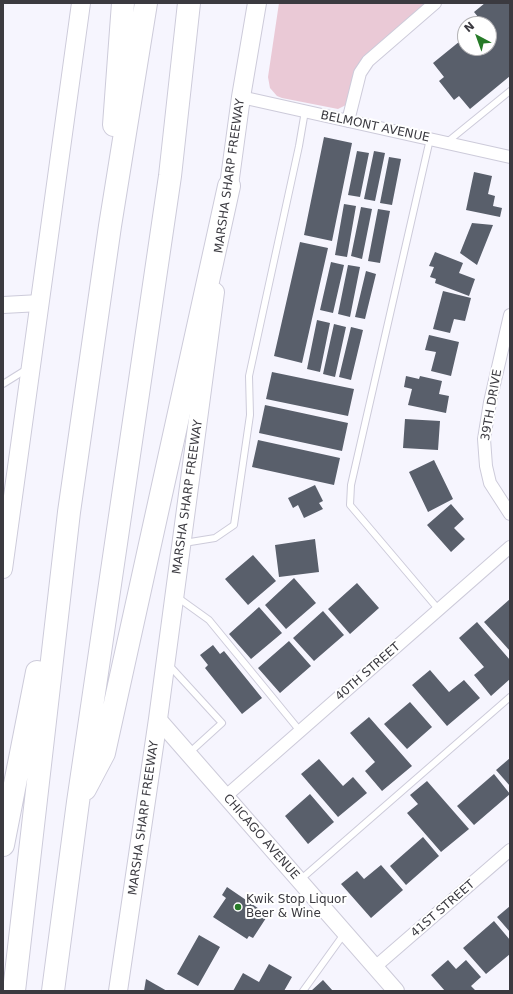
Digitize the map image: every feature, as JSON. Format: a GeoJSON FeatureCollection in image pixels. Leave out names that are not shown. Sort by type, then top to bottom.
{"type":"FeatureCollection","features":[{"type":"Feature","properties":{"kind":"highway"},"geometry":{"type":"LineString","coordinates":[[110,226],[116,97],[123,3]]}},
{"type":"Feature","properties":{"kind":"highway"},"geometry":{"type":"LineString","coordinates":[[14,991],[69,512],[110,226],[146,3]]}},
{"type":"Feature","properties":{"kind":"highway"},"geometry":{"type":"LineString","coordinates":[[53,991],[78,802],[170,176],[189,3]]}},
{"type":"Feature","properties":{"kind":"highway"},"geometry":{"type":"LineString","coordinates":[[78,802],[104,753],[229,186]]}},
{"type":"Feature","properties":{"kind":"highway"},"geometry":{"type":"LineString","coordinates":[[3,845],[69,512]]}},
{"type":"Feature","properties":{"kind":"main road"},"geometry":{"type":"LineString","coordinates":[[3,569],[81,3]]}},
{"type":"Feature","properties":{"kind":"main road","name":"MARSHA SHARP FREEWAY"},"geometry":{"type":"LineString","coordinates":[[118,991],[166,661],[241,97],[257,3]]}},
{"type":"Feature","properties":{"kind":"street"},"geometry":{"type":"LineString","coordinates":[[348,121],[360,73],[368,61],[435,3]]}},
{"type":"Feature","properties":{"kind":"street","name":"BELMONT AVENUE"},"geometry":{"type":"LineString","coordinates":[[241,97],[510,157]]}},
{"type":"Feature","properties":{"kind":"street"},"geometry":{"type":"LineString","coordinates":[[3,305],[40,303]]}},
{"type":"Feature","properties":{"kind":"street","name":"39TH DRIVE"},"geometry":{"type":"LineString","coordinates":[[510,315],[490,402],[484,439],[486,466],[490,483],[510,514]]}},
{"type":"Feature","properties":{"kind":"street","name":"40TH STREET"},"geometry":{"type":"LineString","coordinates":[[226,796],[510,547]]}},
{"type":"Feature","properties":{"kind":"street","name":"CHICAGO AVENUE"},"geometry":{"type":"LineString","coordinates":[[158,719],[396,991]]}},
{"type":"Feature","properties":{"kind":"street","name":"41ST STREET"},"geometry":{"type":"LineString","coordinates":[[375,967],[510,850]]}},
{"type":"Feature","properties":{"kind":"lane"},"geometry":{"type":"LineString","coordinates":[[446,143],[510,91]]}},
{"type":"Feature","properties":{"kind":"lane"},"geometry":{"type":"LineString","coordinates":[[182,543],[215,538],[234,525],[250,415],[249,376],[305,112]]}},
{"type":"Feature","properties":{"kind":"lane"},"geometry":{"type":"LineString","coordinates":[[430,139],[351,484],[350,505],[439,610]]}},
{"type":"Feature","properties":{"kind":"lane"},"geometry":{"type":"LineString","coordinates":[[3,384],[31,366]]}},
{"type":"Feature","properties":{"kind":"lane"},"geometry":{"type":"LineString","coordinates":[[175,595],[209,620],[300,731]]}},
{"type":"Feature","properties":{"kind":"lane"},"geometry":{"type":"LineString","coordinates":[[166,661],[222,723],[188,754]]}},
{"type":"Feature","properties":{"kind":"lane"},"geometry":{"type":"LineString","coordinates":[[299,880],[510,697]]}},
{"type":"Feature","properties":{"kind":"lane"},"geometry":{"type":"LineString","coordinates":[[303,991],[345,932]]}},
{"type":"Feature","properties":{"kind":"shaded area"},"geometry":{"type":"Polygon","coordinates":[[[279,3],[431,3],[374,55],[346,105],[338,109],[282,98],[277,96],[270,88],[268,77],[279,3]]]}},
{"type":"Feature","properties":{"kind":"building"},"geometry":{"type":"Polygon","coordinates":[[[485,3],[510,3],[510,76],[470,109],[459,96],[454,100],[439,81],[444,77],[433,63],[457,44],[457,56],[497,56],[497,16],[477,16],[474,12],[485,3]]]}},
{"type":"Feature","properties":{"kind":"building"},"geometry":{"type":"Polygon","coordinates":[[[324,137],[352,143],[332,241],[304,235],[324,137]]]}},
{"type":"Feature","properties":{"kind":"building"},"geometry":{"type":"Polygon","coordinates":[[[357,151],[369,153],[360,197],[348,195],[357,151]]]}},
{"type":"Feature","properties":{"kind":"building"},"geometry":{"type":"Polygon","coordinates":[[[374,151],[385,153],[375,201],[364,199],[374,151]]]}},
{"type":"Feature","properties":{"kind":"building"},"geometry":{"type":"Polygon","coordinates":[[[389,157],[401,159],[392,205],[380,203],[389,157]]]}},
{"type":"Feature","properties":{"kind":"building"},"geometry":{"type":"Polygon","coordinates":[[[474,172],[492,176],[488,194],[495,196],[493,206],[502,208],[500,217],[466,210],[474,172]]]}},
{"type":"Feature","properties":{"kind":"building"},"geometry":{"type":"Polygon","coordinates":[[[344,204],[356,206],[347,257],[335,255],[344,204]]]}},
{"type":"Feature","properties":{"kind":"building"},"geometry":{"type":"Polygon","coordinates":[[[361,207],[372,209],[362,259],[351,256],[361,207]]]}},
{"type":"Feature","properties":{"kind":"building"},"geometry":{"type":"Polygon","coordinates":[[[378,209],[390,211],[380,263],[368,261],[378,209]]]}},
{"type":"Feature","properties":{"kind":"building"},"geometry":{"type":"Polygon","coordinates":[[[472,223],[493,225],[477,265],[460,253],[472,223]]]}},
{"type":"Feature","properties":{"kind":"building"},"geometry":{"type":"Polygon","coordinates":[[[300,242],[328,248],[302,363],[274,356],[300,242]]]}},
{"type":"Feature","properties":{"kind":"building"},"geometry":{"type":"Polygon","coordinates":[[[435,252],[463,263],[459,273],[475,279],[469,296],[435,283],[436,279],[430,277],[434,267],[429,266],[435,252]]]}},
{"type":"Feature","properties":{"kind":"building"},"geometry":{"type":"Polygon","coordinates":[[[331,262],[344,265],[333,313],[320,310],[331,262]]]}},
{"type":"Feature","properties":{"kind":"building"},"geometry":{"type":"Polygon","coordinates":[[[348,265],[360,267],[350,317],[338,314],[348,265]]]}},
{"type":"Feature","properties":{"kind":"building"},"geometry":{"type":"Polygon","coordinates":[[[366,271],[376,274],[365,319],[355,317],[366,271]]]}},
{"type":"Feature","properties":{"kind":"building"},"geometry":{"type":"Polygon","coordinates":[[[443,291],[471,298],[465,321],[454,319],[450,333],[433,329],[443,291]]]}},
{"type":"Feature","properties":{"kind":"building"},"geometry":{"type":"Polygon","coordinates":[[[317,320],[330,323],[320,372],[307,369],[317,320]]]}},
{"type":"Feature","properties":{"kind":"building"},"geometry":{"type":"Polygon","coordinates":[[[334,324],[346,327],[335,377],[323,374],[334,324]]]}},
{"type":"Feature","properties":{"kind":"building"},"geometry":{"type":"Polygon","coordinates":[[[351,327],[363,330],[351,380],[339,377],[351,327]]]}},
{"type":"Feature","properties":{"kind":"building"},"geometry":{"type":"Polygon","coordinates":[[[429,335],[459,342],[451,376],[431,371],[436,352],[425,350],[429,335]]]}},
{"type":"Feature","properties":{"kind":"building"},"geometry":{"type":"Polygon","coordinates":[[[272,372],[354,389],[348,416],[266,399],[272,372]]]}},
{"type":"Feature","properties":{"kind":"building"},"geometry":{"type":"Polygon","coordinates":[[[406,376],[419,379],[420,376],[442,381],[439,394],[449,396],[446,413],[408,405],[412,389],[404,387],[406,376]]]}},
{"type":"Feature","properties":{"kind":"building"},"geometry":{"type":"Polygon","coordinates":[[[265,405],[348,423],[342,451],[259,433],[265,405]]]}},
{"type":"Feature","properties":{"kind":"building"},"geometry":{"type":"Polygon","coordinates":[[[405,419],[440,421],[438,450],[403,448],[405,419]]]}},
{"type":"Feature","properties":{"kind":"building"},"geometry":{"type":"Polygon","coordinates":[[[258,440],[340,458],[334,485],[252,467],[258,440]]]}},
{"type":"Feature","properties":{"kind":"building"},"geometry":{"type":"Polygon","coordinates":[[[434,460],[453,499],[428,512],[409,472],[434,460]]]}},
{"type":"Feature","properties":{"kind":"building"},"geometry":{"type":"Polygon","coordinates":[[[315,485],[323,501],[319,503],[323,509],[304,518],[298,505],[293,508],[288,498],[315,485]]]}},
{"type":"Feature","properties":{"kind":"building"},"geometry":{"type":"Polygon","coordinates":[[[451,504],[464,519],[454,528],[465,539],[451,552],[427,525],[451,504]]]}},
{"type":"Feature","properties":{"kind":"building"},"geometry":{"type":"Polygon","coordinates":[[[315,539],[319,572],[279,577],[275,545],[315,539]]]}},
{"type":"Feature","properties":{"kind":"building"},"geometry":{"type":"Polygon","coordinates":[[[253,555],[276,581],[248,605],[225,579],[253,555]]]}},
{"type":"Feature","properties":{"kind":"building"},"geometry":{"type":"Polygon","coordinates":[[[294,578],[316,603],[286,629],[265,605],[294,578]]]}},
{"type":"Feature","properties":{"kind":"building"},"geometry":{"type":"Polygon","coordinates":[[[357,583],[379,608],[350,634],[328,609],[357,583]]]}},
{"type":"Feature","properties":{"kind":"building"},"geometry":{"type":"Polygon","coordinates":[[[510,599],[510,651],[484,622],[510,599]]]}},
{"type":"Feature","properties":{"kind":"building"},"geometry":{"type":"Polygon","coordinates":[[[259,607],[282,633],[251,659],[229,634],[259,607]]]}},
{"type":"Feature","properties":{"kind":"building"},"geometry":{"type":"Polygon","coordinates":[[[323,611],[344,635],[314,661],[293,638],[323,611]]]}},
{"type":"Feature","properties":{"kind":"building"},"geometry":{"type":"Polygon","coordinates":[[[477,622],[510,660],[510,679],[491,696],[474,675],[484,667],[459,638],[477,622]]]}},
{"type":"Feature","properties":{"kind":"building"},"geometry":{"type":"Polygon","coordinates":[[[289,641],[311,666],[280,693],[258,668],[289,641]]]}},
{"type":"Feature","properties":{"kind":"building"},"geometry":{"type":"Polygon","coordinates":[[[213,645],[220,654],[224,651],[262,698],[242,714],[205,668],[208,665],[200,655],[213,645]]]}},
{"type":"Feature","properties":{"kind":"building"},"geometry":{"type":"Polygon","coordinates":[[[430,670],[449,692],[464,680],[480,698],[447,726],[412,685],[430,670]]]}},
{"type":"Feature","properties":{"kind":"building"},"geometry":{"type":"Polygon","coordinates":[[[410,702],[432,727],[407,749],[384,724],[410,702]]]}},
{"type":"Feature","properties":{"kind":"building"},"geometry":{"type":"Polygon","coordinates":[[[369,717],[412,766],[382,791],[365,771],[375,762],[350,733],[369,717]]]}},
{"type":"Feature","properties":{"kind":"building"},"geometry":{"type":"Polygon","coordinates":[[[510,758],[510,786],[496,770],[510,758]]]}},
{"type":"Feature","properties":{"kind":"building"},"geometry":{"type":"Polygon","coordinates":[[[319,759],[343,786],[353,777],[367,793],[338,817],[301,774],[319,759]]]}},
{"type":"Feature","properties":{"kind":"building"},"geometry":{"type":"Polygon","coordinates":[[[494,774],[510,794],[474,825],[457,806],[494,774]]]}},
{"type":"Feature","properties":{"kind":"building"},"geometry":{"type":"Polygon","coordinates":[[[427,781],[469,829],[441,852],[407,813],[418,804],[410,795],[427,781]]]}},
{"type":"Feature","properties":{"kind":"building"},"geometry":{"type":"Polygon","coordinates":[[[310,794],[334,822],[308,844],[285,816],[310,794]]]}},
{"type":"Feature","properties":{"kind":"building"},"geometry":{"type":"Polygon","coordinates":[[[423,837],[439,856],[406,885],[390,866],[423,837]]]}},
{"type":"Feature","properties":{"kind":"building"},"geometry":{"type":"Polygon","coordinates":[[[381,865],[403,890],[371,918],[341,884],[357,871],[364,879],[381,865]]]}},
{"type":"Feature","properties":{"kind":"building","name":"Kwik Stop Liquor Beer & Wine"},"geometry":{"type":"Polygon","coordinates":[[[227,887],[268,915],[253,938],[249,936],[247,939],[213,917],[226,898],[222,895],[227,887]]]}},
{"type":"Feature","properties":{"kind":"building"},"geometry":{"type":"Polygon","coordinates":[[[510,906],[510,932],[497,917],[510,906]]]}},
{"type":"Feature","properties":{"kind":"building"},"geometry":{"type":"Polygon","coordinates":[[[494,921],[510,940],[510,954],[486,974],[463,948],[494,921]]]}},
{"type":"Feature","properties":{"kind":"building"},"geometry":{"type":"Polygon","coordinates":[[[199,935],[220,947],[198,986],[177,974],[199,935]]]}},
{"type":"Feature","properties":{"kind":"building"},"geometry":{"type":"Polygon","coordinates":[[[448,960],[456,969],[466,960],[481,977],[471,986],[476,991],[445,991],[431,975],[448,960]]]}},
{"type":"Feature","properties":{"kind":"building"},"geometry":{"type":"Polygon","coordinates":[[[269,964],[292,977],[284,991],[233,991],[243,973],[259,982],[269,964]]]}},
{"type":"Feature","properties":{"kind":"building"},"geometry":{"type":"Polygon","coordinates":[[[146,979],[167,991],[144,991],[146,979]]]}},
{"type":"Feature","properties":{"kind":"building"},"geometry":{"type":"Polygon","coordinates":[[[323,980],[333,991],[311,991],[323,980]]]}},
{"type":"Feature","properties":{"kind":"place","name":"Kwik Stop Liquor Beer & Wine"},"geometry":{"type":"Point","coordinates":[238,907]}}]}
